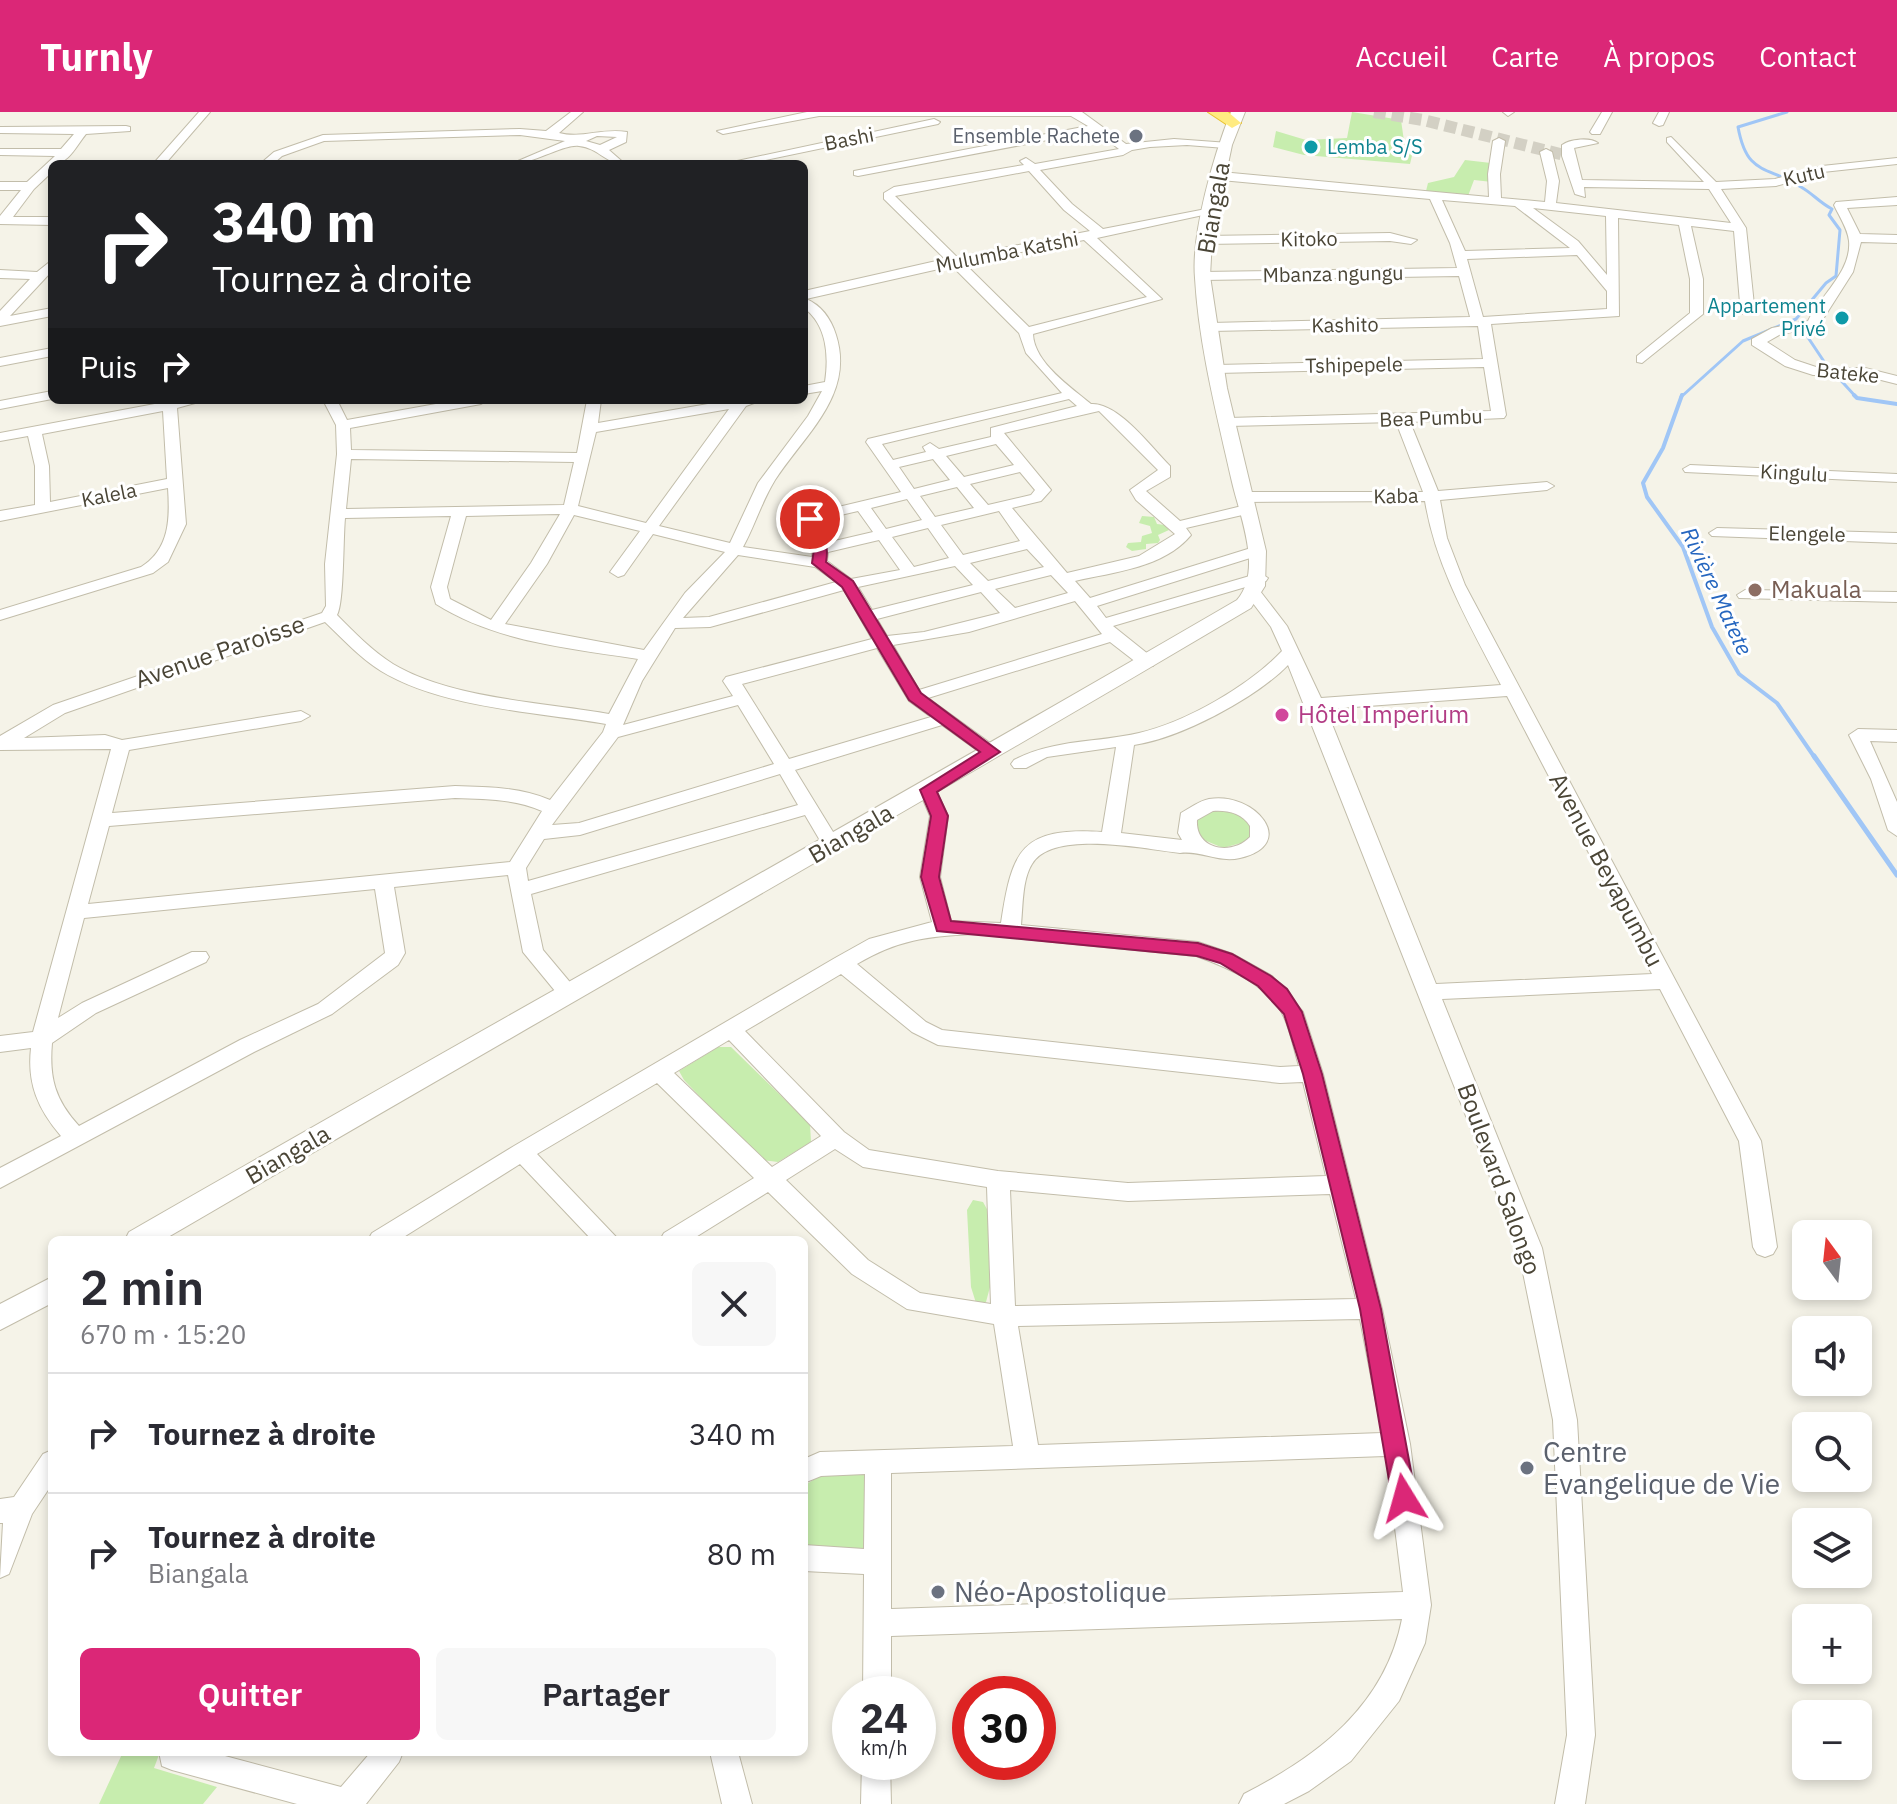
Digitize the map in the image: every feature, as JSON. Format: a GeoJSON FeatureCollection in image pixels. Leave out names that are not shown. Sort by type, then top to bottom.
{"type":"FeatureCollection","features":[{"type":"Feature","properties":{"kind":"street"},"geometry":{"type":"LineString","coordinates":[[163,160],[205,112]]}},
{"type":"Feature","properties":{"kind":"street"},"geometry":{"type":"LineString","coordinates":[[550,134],[578,112]]}},
{"type":"Feature","properties":{"kind":"street"},"geometry":{"type":"LineString","coordinates":[[1583,210],[1579,183],[1568,156],[1568,145],[1594,138],[1607,112]]}},
{"type":"Feature","properties":{"kind":"street","name":"Bashi"},"geometry":{"type":"LineString","coordinates":[[723,131],[819,113],[1081,115],[1099,127]]}},
{"type":"Feature","properties":{"kind":"street","name":"Bashi"},"geometry":{"type":"LineString","coordinates":[[748,160],[969,113]]}},
{"type":"Feature","properties":{"kind":"street","name":"Biangala"},"geometry":{"type":"LineString","coordinates":[[146,1236],[567,992],[928,790],[1244,604],[1257,586],[1257,551],[1217,369],[1202,276],[1205,240],[1221,176],[1229,116]]}},
{"type":"Feature","properties":{"kind":"street"},"geometry":{"type":"LineString","coordinates":[[858,173],[1099,127],[1124,148],[1177,140],[1225,145]]}},
{"type":"Feature","properties":{"kind":"street"},"geometry":{"type":"LineString","coordinates":[[0,130],[126,129]]}},
{"type":"Feature","properties":{"kind":"street"},"geometry":{"type":"LineString","coordinates":[[3,152],[23,131]]}},
{"type":"Feature","properties":{"kind":"street"},"geometry":{"type":"LineString","coordinates":[[59,160],[83,131]]}},
{"type":"Feature","properties":{"kind":"street"},"geometry":{"type":"LineString","coordinates":[[527,160],[604,131],[623,134],[622,140],[601,149]]}},
{"type":"Feature","properties":{"kind":"street"},"geometry":{"type":"LineString","coordinates":[[273,160],[294,147],[334,136],[550,134],[601,149],[614,160]]}},
{"type":"Feature","properties":{"kind":"street"},"geometry":{"type":"LineString","coordinates":[[1671,140],[1689,157],[1728,207],[1740,228],[1747,305],[1737,311]]}},
{"type":"Feature","properties":{"kind":"street"},"geometry":{"type":"LineString","coordinates":[[1495,203],[1494,174],[1499,141]]}},
{"type":"Feature","properties":{"kind":"street"},"geometry":{"type":"LineString","coordinates":[[1009,144],[1156,299],[1026,332]]}},
{"type":"Feature","properties":{"kind":"street"},"geometry":{"type":"LineString","coordinates":[[1026,332],[951,262],[888,196],[889,193],[1123,152],[1126,150],[1124,148]]}},
{"type":"Feature","properties":{"kind":"street"},"geometry":{"type":"LineString","coordinates":[[3,152],[67,153]]}},
{"type":"Feature","properties":{"kind":"street"},"geometry":{"type":"LineString","coordinates":[[1546,152],[1553,181],[1550,206]]}},
{"type":"Feature","properties":{"kind":"street","name":"Kutu"},"geometry":{"type":"LineString","coordinates":[[1579,183],[1711,187],[1776,182],[1822,169],[1897,161]]}},
{"type":"Feature","properties":{"kind":"street"},"geometry":{"type":"LineString","coordinates":[[2,220],[48,170]]}},
{"type":"Feature","properties":{"kind":"street"},"geometry":{"type":"LineString","coordinates":[[1221,176],[1550,206],[1740,228]]}},
{"type":"Feature","properties":{"kind":"street"},"geometry":{"type":"LineString","coordinates":[[0,186],[30,186]]}},
{"type":"Feature","properties":{"kind":"street","name":"Bea Pumbu"},"geometry":{"type":"LineString","coordinates":[[1229,422],[1402,420],[1499,415],[1501,411],[1484,324],[1478,321],[1458,249],[1435,197]]}},
{"type":"Feature","properties":{"kind":"street"},"geometry":{"type":"LineString","coordinates":[[1897,201],[1840,205],[1855,238],[1897,239]]}},
{"type":"Feature","properties":{"kind":"street"},"geometry":{"type":"LineString","coordinates":[[1516,205],[1538,215],[1580,251],[1612,289]]}},
{"type":"Feature","properties":{"kind":"street","name":"Mulumba Katshi"},"geometry":{"type":"LineString","coordinates":[[808,294],[951,262],[1211,212]]}},
{"type":"Feature","properties":{"kind":"street"},"geometry":{"type":"LineString","coordinates":[[1612,213],[1612,289]]}},
{"type":"Feature","properties":{"kind":"street"},"geometry":{"type":"LineString","coordinates":[[2,220],[48,221]]}},
{"type":"Feature","properties":{"kind":"street"},"geometry":{"type":"LineString","coordinates":[[1642,359],[1696,314],[1699,290],[1696,267],[1684,222]]}},
{"type":"Feature","properties":{"kind":"street","name":"Kitoko"},"geometry":{"type":"LineString","coordinates":[[1205,240],[1390,237],[1411,240]]}},
{"type":"Feature","properties":{"kind":"street","name":"Bateke"},"geometry":{"type":"LineString","coordinates":[[1855,238],[1856,245],[1847,269],[1820,306],[1813,324],[1777,331],[1757,342],[1790,363],[1818,372],[1865,372],[1897,380]]}},
{"type":"Feature","properties":{"kind":"street"},"geometry":{"type":"LineString","coordinates":[[1458,249],[1580,251]]}},
{"type":"Feature","properties":{"kind":"street"},"geometry":{"type":"LineString","coordinates":[[0,320],[48,268]]}},
{"type":"Feature","properties":{"kind":"street","name":"Mbanza ngungu"},"geometry":{"type":"LineString","coordinates":[[1202,276],[1464,272]]}},
{"type":"Feature","properties":{"kind":"street"},"geometry":{"type":"LineString","coordinates":[[0,274],[39,276]]}},
{"type":"Feature","properties":{"kind":"street","name":"Kashito"},"geometry":{"type":"LineString","coordinates":[[1211,327],[1478,321],[1614,313],[1612,289]]}},
{"type":"Feature","properties":{"kind":"street"},"geometry":{"type":"LineString","coordinates":[[567,992],[533,952],[516,868],[553,809],[613,727],[649,656],[690,598],[735,548],[761,488],[804,431],[832,385],[833,356],[826,325],[819,312],[808,305]]}},
{"type":"Feature","properties":{"kind":"street"},"geometry":{"type":"LineString","coordinates":[[0,320],[48,313]]}},
{"type":"Feature","properties":{"kind":"street"},"geometry":{"type":"LineString","coordinates":[[1026,332],[1025,343],[1037,361],[1088,408]]}},
{"type":"Feature","properties":{"kind":"street"},"geometry":{"type":"LineString","coordinates":[[0,362],[48,353]]}},
{"type":"Feature","properties":{"kind":"street","name":"Tshipepele"},"geometry":{"type":"LineString","coordinates":[[1217,369],[1490,363]]}},
{"type":"Feature","properties":{"kind":"street"},"geometry":{"type":"LineString","coordinates":[[808,389],[832,385]]}},
{"type":"Feature","properties":{"kind":"street"},"geometry":{"type":"LineString","coordinates":[[1011,614],[959,561],[873,442],[1074,394]]}},
{"type":"Feature","properties":{"kind":"street"},"geometry":{"type":"LineString","coordinates":[[0,405],[48,396]]}},
{"type":"Feature","properties":{"kind":"street"},"geometry":{"type":"LineString","coordinates":[[1,433],[34,431],[180,404]]}},
{"type":"Feature","properties":{"kind":"street","name":"Avenue Paroisse"},"geometry":{"type":"LineString","coordinates":[[0,744],[59,709],[328,616],[334,606],[344,454],[343,425],[332,404]]}},
{"type":"Feature","properties":{"kind":"street"},"geometry":{"type":"LineString","coordinates":[[343,425],[459,404]]}},
{"type":"Feature","properties":{"kind":"street"},"geometry":{"type":"LineString","coordinates":[[495,626],[539,564],[570,509],[593,404]]}},
{"type":"Feature","properties":{"kind":"street"},"geometry":{"type":"LineString","coordinates":[[590,429],[736,404]]}},
{"type":"Feature","properties":{"kind":"street"},"geometry":{"type":"LineString","coordinates":[[618,572],[746,404]]}},
{"type":"Feature","properties":{"kind":"street"},"geometry":{"type":"LineString","coordinates":[[0,615],[147,570],[160,562],[178,524],[170,406]]}},
{"type":"Feature","properties":{"kind":"street"},"geometry":{"type":"LineString","coordinates":[[338,514],[570,509],[651,526],[682,538],[766,557],[820,556],[1040,495],[1043,490],[999,439],[998,429],[1102,407],[1165,469],[1165,474],[1138,490],[1141,497],[1177,526],[1183,535],[1175,545],[1154,555],[985,587],[865,617]]}},
{"type":"Feature","properties":{"kind":"street","name":"Avenue Beyapumbu"},"geometry":{"type":"LineString","coordinates":[[1402,420],[1432,496],[1439,538],[1457,585],[1750,1141],[1765,1247]]}},
{"type":"Feature","properties":{"kind":"street"},"geometry":{"type":"LineString","coordinates":[[919,430],[935,454],[985,511]]}},
{"type":"Feature","properties":{"kind":"street"},"geometry":{"type":"LineString","coordinates":[[34,431],[42,466],[43,507]]}},
{"type":"Feature","properties":{"kind":"street"},"geometry":{"type":"LineString","coordinates":[[889,465],[999,439]]}},
{"type":"Feature","properties":{"kind":"street"},"geometry":{"type":"LineString","coordinates":[[344,454],[583,458]]}},
{"type":"Feature","properties":{"kind":"street"},"geometry":{"type":"LineString","coordinates":[[991,752],[915,697],[848,584],[820,556],[810,519],[1024,467]]}},
{"type":"Feature","properties":{"kind":"street","name":"Kingulu"},"geometry":{"type":"LineString","coordinates":[[1690,469],[1897,478]]}},
{"type":"Feature","properties":{"kind":"street","name":"Kalela"},"geometry":{"type":"LineString","coordinates":[[0,516],[175,482]]}},
{"type":"Feature","properties":{"kind":"street","name":"Kaba"},"geometry":{"type":"LineString","coordinates":[[1177,526],[1245,504],[1432,496],[1547,486]]}},
{"type":"Feature","properties":{"kind":"street"},"geometry":{"type":"LineString","coordinates":[[862,506],[910,573]]}},
{"type":"Feature","properties":{"kind":"street"},"geometry":{"type":"LineString","coordinates":[[1003,507],[1030,543],[1083,599],[1107,630],[1147,662]]}},
{"type":"Feature","properties":{"kind":"street"},"geometry":{"type":"LineString","coordinates":[[460,511],[440,595],[449,607],[495,626],[649,656]]}},
{"type":"Feature","properties":{"kind":"street","name":"Elengele"},"geometry":{"type":"LineString","coordinates":[[1717,533],[1897,538]]}},
{"type":"Feature","properties":{"kind":"street"},"geometry":{"type":"LineString","coordinates":[[673,623],[710,622],[848,584],[910,573],[1030,543]]}},
{"type":"Feature","properties":{"kind":"street"},"geometry":{"type":"LineString","coordinates":[[832,845],[732,681],[883,641],[924,637],[1083,599],[1257,551]]}},
{"type":"Feature","properties":{"kind":"street"},"geometry":{"type":"LineString","coordinates":[[915,697],[1107,630],[1257,586]]}},
{"type":"Feature","properties":{"kind":"street","name":"Boulevard Salongo"},"geometry":{"type":"LineString","coordinates":[[1257,586],[1315,704],[1530,1248],[1565,1420],[1581,1735],[1570,1804]]}},
{"type":"Feature","properties":{"kind":"street"},"geometry":{"type":"LineString","coordinates":[[1745,595],[1897,597]]}},
{"type":"Feature","properties":{"kind":"street"},"geometry":{"type":"LineString","coordinates":[[328,616],[368,653],[411,679],[613,727],[742,699]]}},
{"type":"Feature","properties":{"kind":"street"},"geometry":{"type":"LineString","coordinates":[[1020,764],[1043,752],[1143,738],[1193,719],[1268,676],[1291,652]]}},
{"type":"Feature","properties":{"kind":"street"},"geometry":{"type":"LineString","coordinates":[[1315,704],[1511,690]]}},
{"type":"Feature","properties":{"kind":"street"},"geometry":{"type":"LineString","coordinates":[[0,744],[105,741],[121,746],[301,716]]}},
{"type":"Feature","properties":{"kind":"street"},"geometry":{"type":"LineString","coordinates":[[538,833],[580,829],[945,718]]}},
{"type":"Feature","properties":{"kind":"street"},"geometry":{"type":"LineString","coordinates":[[1897,736],[1858,735],[1888,779],[1897,830]]}},
{"type":"Feature","properties":{"kind":"street"},"geometry":{"type":"LineString","coordinates":[[1110,841],[1126,741]]}},
{"type":"Feature","properties":{"kind":"street"},"geometry":{"type":"LineString","coordinates":[[76,1138],[54,1114],[42,1092],[38,1070],[42,1039],[121,746]]}},
{"type":"Feature","properties":{"kind":"street"},"geometry":{"type":"LineString","coordinates":[[928,790],[939,816],[930,877],[943,927]]}},
{"type":"Feature","properties":{"kind":"street"},"geometry":{"type":"LineString","coordinates":[[101,820],[440,793],[519,797],[544,801],[553,809]]}},
{"type":"Feature","properties":{"kind":"street"},"geometry":{"type":"LineString","coordinates":[[520,890],[809,808]]}},
{"type":"Feature","properties":{"kind":"street"},"geometry":{"type":"LineString","coordinates":[[1010,930],[1022,862],[1032,849],[1058,838],[1180,847],[1196,844]]}},
{"type":"Feature","properties":{"kind":"street"},"geometry":{"type":"LineString","coordinates":[[78,912],[516,868]]}},
{"type":"Feature","properties":{"kind":"street"},"geometry":{"type":"LineString","coordinates":[[0,1179],[247,1046],[325,1009],[391,960],[395,953],[384,882]]}},
{"type":"Feature","properties":{"kind":"street"},"geometry":{"type":"LineString","coordinates":[[386,1236],[522,1152],[876,944],[943,927],[1010,930],[1198,949],[1226,959],[1265,981],[1280,994],[1293,1012],[1312,1074],[1370,1309],[1397,1444],[1418,1605],[1411,1643],[1389,1691],[1341,1751],[1299,1781],[1254,1804]]}},
{"type":"Feature","properties":{"kind":"street"},"geometry":{"type":"LineString","coordinates":[[0,1044],[42,1039],[89,1008],[199,957]]}},
{"type":"Feature","properties":{"kind":"street"},"geometry":{"type":"LineString","coordinates":[[842,963],[919,1027],[938,1037],[1280,1075],[1312,1074]]}},
{"type":"Feature","properties":{"kind":"street"},"geometry":{"type":"LineString","coordinates":[[1428,992],[1665,981]]}},
{"type":"Feature","properties":{"kind":"street"},"geometry":{"type":"LineString","coordinates":[[730,1028],[836,1138],[863,1158],[998,1180],[1128,1192],[1339,1185]]}},
{"type":"Feature","properties":{"kind":"street"},"geometry":{"type":"LineString","coordinates":[[660,1072],[860,1267],[886,1287],[915,1302],[1006,1316],[1370,1309]]}},
{"type":"Feature","properties":{"kind":"street"},"geometry":{"type":"LineString","coordinates":[[679,1236],[836,1138]]}},
{"type":"Feature","properties":{"kind":"street"},"geometry":{"type":"LineString","coordinates":[[522,1152],[603,1236]]}},
{"type":"Feature","properties":{"kind":"street"},"geometry":{"type":"LineString","coordinates":[[998,1180],[1006,1316],[1027,1458]]}},
{"type":"Feature","properties":{"kind":"street"},"geometry":{"type":"LineString","coordinates":[[5,1308],[48,1291]]}},
{"type":"Feature","properties":{"kind":"street"},"geometry":{"type":"LineString","coordinates":[[808,1469],[820,1464],[1397,1444]]}},
{"type":"Feature","properties":{"kind":"street"},"geometry":{"type":"LineString","coordinates":[[877,1676],[878,1464]]}},
{"type":"Feature","properties":{"kind":"street"},"geometry":{"type":"LineString","coordinates":[[0,1565],[11,1510],[48,1467]]}},
{"type":"Feature","properties":{"kind":"street"},"geometry":{"type":"LineString","coordinates":[[808,1558],[877,1562]]}},
{"type":"Feature","properties":{"kind":"street"},"geometry":{"type":"LineString","coordinates":[[878,1623],[1418,1605]]}},
{"type":"Feature","properties":{"kind":"street"},"geometry":{"type":"LineString","coordinates":[[172,1756],[348,1804],[386,1756]]}},
{"type":"Feature","properties":{"kind":"street"},"geometry":{"type":"LineString","coordinates":[[725,1756],[737,1804]]}},
{"type":"Feature","properties":{"kind":"street"},"geometry":{"type":"LineString","coordinates":[[876,1780],[876,1804]]}},
{"type":"Feature","properties":{"kind":"green space"},"geometry":{"type":"Polygon","coordinates":[[[1352,112],[1401,120],[1404,141],[1415,143],[1410,164],[1304,155],[1273,147],[1276,131],[1306,140],[1347,138],[1352,112]]]}},
{"type":"Feature","properties":{"kind":"green space"},"geometry":{"type":"Polygon","coordinates":[[[1465,160],[1491,163],[1492,182],[1474,180],[1468,196],[1426,191],[1428,183],[1454,177],[1465,160]]]}},
{"type":"Feature","properties":{"kind":"green space"},"geometry":{"type":"Polygon","coordinates":[[[1142,516],[1154,517],[1157,524],[1165,525],[1169,530],[1158,535],[1158,543],[1146,544],[1146,549],[1132,551],[1126,547],[1128,543],[1141,542],[1142,536],[1152,533],[1150,526],[1139,523],[1142,516]]]}},
{"type":"Feature","properties":{"kind":"green space"},"geometry":{"type":"Polygon","coordinates":[[[1209,810],[1237,812],[1250,822],[1252,835],[1248,841],[1223,848],[1197,837],[1195,818],[1209,810]]]}},
{"type":"Feature","properties":{"kind":"green space"},"geometry":{"type":"Polygon","coordinates":[[[718,1047],[731,1047],[810,1124],[811,1142],[778,1162],[761,1160],[684,1080],[679,1071],[718,1047]]]}},
{"type":"Feature","properties":{"kind":"green space"},"geometry":{"type":"Polygon","coordinates":[[[973,1200],[983,1202],[988,1211],[990,1287],[986,1302],[976,1303],[971,1287],[967,1210],[973,1200]]]}},
{"type":"Feature","properties":{"kind":"green space"},"geometry":{"type":"Polygon","coordinates":[[[867,1473],[866,1552],[820,1553],[808,1546],[808,1483],[822,1474],[867,1473]]]}},
{"type":"Feature","properties":{"kind":"green space"},"geometry":{"type":"Polygon","coordinates":[[[121,1756],[158,1756],[154,1768],[217,1787],[203,1804],[99,1804],[121,1756]]]}},
{"type":"Feature","properties":{"kind":"waterway","name":"Rivière Matete"},"geometry":{"type":"LineString","coordinates":[[1681,397],[1743,341],[1796,319],[1826,283],[1836,276],[1840,230],[1829,215],[1832,209],[1801,187],[1753,162],[1742,143],[1738,127],[1787,112]]}},
{"type":"Feature","properties":{"kind":"waterway"},"geometry":{"type":"LineString","coordinates":[[1801,327],[1825,363],[1856,397]]}},
{"type":"Feature","properties":{"kind":"waterway","name":"Rivière Matete"},"geometry":{"type":"LineString","coordinates":[[1681,397],[1663,448],[1643,483],[1647,497],[1683,547],[1712,627],[1739,674],[1777,703],[1815,758]]}},
{"type":"Feature","properties":{"kind":"waterway"},"geometry":{"type":"LineString","coordinates":[[1856,397],[1897,404]]}},
{"type":"Feature","properties":{"kind":"waterway","name":"Rivière Matete"},"geometry":{"type":"LineString","coordinates":[[1814,756],[1897,875]]}},
{"type":"Feature","properties":{"kind":"tunnel"},"geometry":{"type":"LineString","coordinates":[[1374,112],[1423,120],[1568,156]]}},
{"type":"Feature","properties":{"kind":"place","name":"Ensemble Rachete"},"geometry":{"type":"Point","coordinates":[1136,136]}},
{"type":"Feature","properties":{"kind":"place","name":"Lemba S/S"},"geometry":{"type":"Point","coordinates":[1311,147]}},
{"type":"Feature","properties":{"kind":"place","name":"Appartement Privé"},"geometry":{"type":"Point","coordinates":[1842,318]}},
{"type":"Feature","properties":{"kind":"place","name":"Makuala"},"geometry":{"type":"Point","coordinates":[1755,590]}},
{"type":"Feature","properties":{"kind":"place","name":"Hôtel Imperium"},"geometry":{"type":"Point","coordinates":[1282,715]}},
{"type":"Feature","properties":{"kind":"place","name":"Centre Evangelique de Vie"},"geometry":{"type":"Point","coordinates":[1527,1468]}},
{"type":"Feature","properties":{"kind":"place","name":"Néo-Apostolique"},"geometry":{"type":"Point","coordinates":[938,1592]}},
{"type":"Feature","properties":{"kind":"route"},"geometry":{"type":"LineString","coordinates":[[810,519],[821,549],[819,563],[848,584],[915,697],[991,752],[928,790],[940,824],[930,877],[943,927],[1010,930],[1198,949],[1226,959],[1265,981],[1280,994],[1293,1012],[1312,1074],[1370,1309],[1397,1444],[1404,1498]]}}]}
